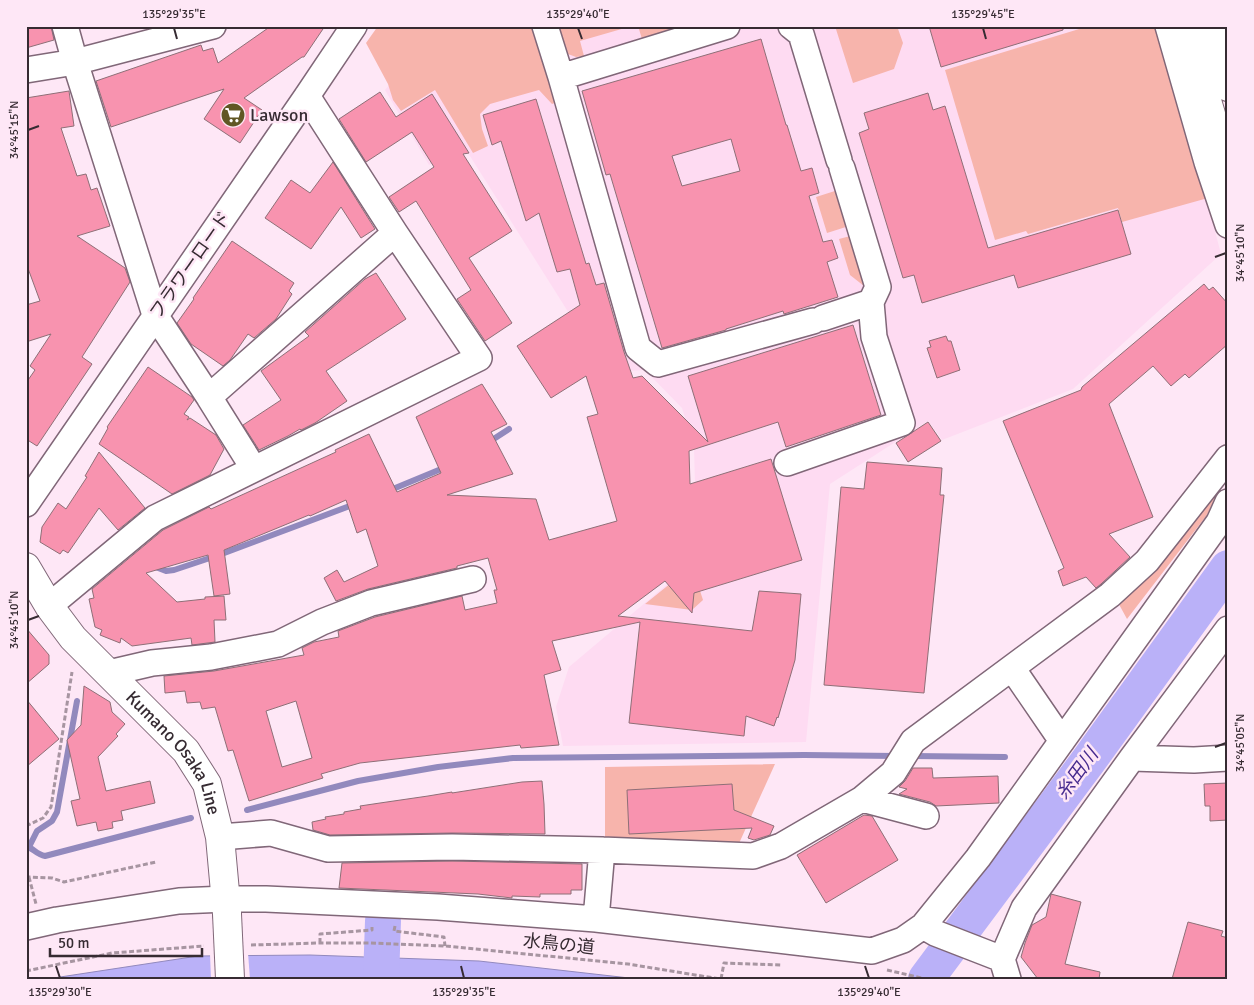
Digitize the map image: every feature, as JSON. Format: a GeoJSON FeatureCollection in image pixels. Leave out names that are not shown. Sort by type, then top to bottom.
{"type":"FeatureCollection","features":[{"type":"Feature","properties":{"kind":"main road"},"geometry":{"type":"LineString","coordinates":[[1185,26],[1228,172]]}},
{"type":"Feature","properties":{"kind":"main road"},"geometry":{"type":"LineString","coordinates":[[1210,26],[1228,87]]}},
{"type":"Feature","properties":{"kind":"main road","name":"Kumano Osaka Line"},"geometry":{"type":"LineString","coordinates":[[26,567],[49,606],[73,638],[186,750],[207,784],[220,837],[230,979]]}},
{"type":"Feature","properties":{"kind":"street"},"geometry":{"type":"LineString","coordinates":[[65,26],[155,315],[254,469]]}},
{"type":"Feature","properties":{"kind":"street"},"geometry":{"type":"LineString","coordinates":[[26,70],[75,62],[213,26]]}},
{"type":"Feature","properties":{"kind":"street","name":"フラワーロード"},"geometry":{"type":"LineString","coordinates":[[26,504],[354,26]]}},
{"type":"Feature","properties":{"kind":"street"},"geometry":{"type":"LineString","coordinates":[[545,26],[638,348],[658,364],[818,320],[871,302]]}},
{"type":"Feature","properties":{"kind":"street"},"geometry":{"type":"LineString","coordinates":[[561,77],[728,26]]}},
{"type":"Feature","properties":{"kind":"street"},"geometry":{"type":"LineString","coordinates":[[787,463],[902,423],[874,337],[871,302],[878,287],[801,34],[791,26]]}},
{"type":"Feature","properties":{"kind":"street"},"geometry":{"type":"LineString","coordinates":[[1168,26],[1206,162],[1228,225]]}},
{"type":"Feature","properties":{"kind":"street"},"geometry":{"type":"LineString","coordinates":[[49,606],[155,518],[479,358],[395,233],[307,96]]}},
{"type":"Feature","properties":{"kind":"street"},"geometry":{"type":"LineString","coordinates":[[209,397],[395,233]]}},
{"type":"Feature","properties":{"kind":"street"},"geometry":{"type":"LineString","coordinates":[[220,837],[272,833],[328,849],[452,847],[753,856],[781,846],[862,799],[893,773],[913,741],[1110,595],[1147,562],[1228,458]]}},
{"type":"Feature","properties":{"kind":"street"},"geometry":{"type":"LineString","coordinates":[[32,918],[57,920],[178,901],[226,906],[284,900],[438,907],[596,919],[872,951],[929,929],[1219,522],[1228,502]]}},
{"type":"Feature","properties":{"kind":"street"},"geometry":{"type":"LineString","coordinates":[[109,673],[152,663],[211,657],[278,644],[322,622],[371,603],[473,578]]}},
{"type":"Feature","properties":{"kind":"street"},"geometry":{"type":"LineString","coordinates":[[929,929],[998,963],[1024,908],[1228,629]]}},
{"type":"Feature","properties":{"kind":"street"},"geometry":{"type":"LineString","coordinates":[[1012,668],[1062,740]]}},
{"type":"Feature","properties":{"kind":"street"},"geometry":{"type":"LineString","coordinates":[[1132,758],[1207,760],[1228,758]]}},
{"type":"Feature","properties":{"kind":"street"},"geometry":{"type":"LineString","coordinates":[[862,799],[926,816]]}},
{"type":"Feature","properties":{"kind":"street"},"geometry":{"type":"LineString","coordinates":[[596,919],[602,850]]}},
{"type":"Feature","properties":{"kind":"path"},"geometry":{"type":"LineString","coordinates":[[26,826],[43,818],[51,808],[73,666]]}},
{"type":"Feature","properties":{"kind":"path"},"geometry":{"type":"LineString","coordinates":[[32,918],[28,878],[52,878],[64,882],[156,862]]}},
{"type":"Feature","properties":{"kind":"path"},"geometry":{"type":"LineString","coordinates":[[320,943],[320,934],[372,930]]}},
{"type":"Feature","properties":{"kind":"path"},"geometry":{"type":"LineString","coordinates":[[394,931],[444,938],[444,946]]}},
{"type":"Feature","properties":{"kind":"path","name":"水鳥の道"},"geometry":{"type":"LineString","coordinates":[[245,945],[370,943],[444,946],[628,964],[720,979]]}},
{"type":"Feature","properties":{"kind":"path"},"geometry":{"type":"LineString","coordinates":[[26,971],[112,953],[207,946]]}},
{"type":"Feature","properties":{"kind":"path"},"geometry":{"type":"LineString","coordinates":[[884,970],[926,979]]}},
{"type":"Feature","properties":{"kind":"shaded area"},"geometry":{"type":"Polygon","coordinates":[[[378,26],[531,26],[555,103],[552,104],[539,90],[490,104],[480,114],[482,129],[488,146],[473,153],[435,90],[401,111],[393,100],[388,84],[366,43],[378,26]]]}},
{"type":"Feature","properties":{"kind":"shaded area"},"geometry":{"type":"Polygon","coordinates":[[[382,26],[1161,26],[1221,254],[1073,389],[942,440],[928,421],[830,484],[806,742],[563,746],[556,707],[569,667],[697,559],[694,447],[682,408],[645,370],[606,372],[463,145],[429,165],[385,90],[390,84],[382,26]]]}},
{"type":"Feature","properties":{"kind":"shaded area"},"geometry":{"type":"Polygon","coordinates":[[[559,26],[632,26],[580,41],[584,56],[576,57],[568,54],[559,26]]]}},
{"type":"Feature","properties":{"kind":"shaded area"},"geometry":{"type":"Polygon","coordinates":[[[638,26],[682,26],[642,39],[638,26]]]}},
{"type":"Feature","properties":{"kind":"shaded area"},"geometry":{"type":"Polygon","coordinates":[[[835,26],[897,26],[903,43],[894,69],[853,83],[835,26]]]}},
{"type":"Feature","properties":{"kind":"shaded area"},"geometry":{"type":"Polygon","coordinates":[[[1089,26],[1161,26],[1208,198],[1122,222],[1118,208],[1028,234],[1026,231],[995,240],[945,70],[1089,26]]]}},
{"type":"Feature","properties":{"kind":"shaded area"},"geometry":{"type":"Polygon","coordinates":[[[838,190],[849,226],[827,233],[816,197],[838,190]]]}},
{"type":"Feature","properties":{"kind":"shaded area"},"geometry":{"type":"Polygon","coordinates":[[[854,235],[868,279],[864,286],[850,275],[839,239],[854,235]]]}},
{"type":"Feature","properties":{"kind":"shaded area"},"geometry":{"type":"Polygon","coordinates":[[[1228,469],[1207,515],[1127,619],[1115,597],[1228,469]]]}},
{"type":"Feature","properties":{"kind":"shaded area"},"geometry":{"type":"Polygon","coordinates":[[[692,566],[703,600],[692,610],[645,604],[692,566]]]}},
{"type":"Feature","properties":{"kind":"shaded area"},"geometry":{"type":"Polygon","coordinates":[[[775,764],[736,850],[605,846],[605,767],[775,764]]]}},
{"type":"Feature","properties":{"kind":"shaded area"},"geometry":{"type":"Polygon","coordinates":[[[310,955],[479,961],[638,979],[47,979],[198,956],[310,955]]]}},
{"type":"Feature","properties":{"kind":"pier"},"geometry":{"type":"Polygon","coordinates":[[[248,953],[250,979],[211,979],[210,954],[248,953]]]}},
{"type":"Feature","properties":{"kind":"building"},"geometry":{"type":"Polygon","coordinates":[[[26,26],[51,26],[54,40],[26,48],[26,26]]]}},
{"type":"Feature","properties":{"kind":"building"},"geometry":{"type":"Polygon","coordinates":[[[271,26],[325,26],[304,57],[244,98],[262,110],[240,143],[204,119],[224,89],[111,127],[96,81],[201,45],[203,51],[213,48],[218,63],[271,26]]]}},
{"type":"Feature","properties":{"kind":"building"},"geometry":{"type":"Polygon","coordinates":[[[929,26],[1063,26],[1063,30],[941,67],[929,26]]]}},
{"type":"Feature","properties":{"kind":"building"},"geometry":{"type":"Polygon","coordinates":[[[761,39],[801,171],[812,168],[819,193],[809,196],[823,242],[832,240],[838,258],[827,262],[838,297],[784,314],[783,311],[726,330],[662,348],[610,174],[606,175],[582,91],[761,39]],[[731,139],[672,156],[682,186],[740,171],[731,139]]]}},
{"type":"Feature","properties":{"kind":"building"},"geometry":{"type":"Polygon","coordinates":[[[69,91],[74,126],[61,128],[77,176],[86,174],[91,190],[97,188],[110,226],[77,236],[125,268],[130,282],[82,357],[92,364],[37,446],[26,439],[26,383],[35,370],[30,366],[51,334],[26,342],[26,305],[40,301],[26,263],[26,98],[69,91]]]}},
{"type":"Feature","properties":{"kind":"building"},"geometry":{"type":"Polygon","coordinates":[[[380,92],[396,117],[432,94],[469,153],[463,154],[512,231],[469,258],[512,323],[485,341],[457,299],[471,290],[416,201],[399,212],[389,197],[434,167],[412,132],[366,162],[339,119],[380,92]]]}},
{"type":"Feature","properties":{"kind":"building"},"geometry":{"type":"Polygon","coordinates":[[[928,93],[933,110],[945,106],[988,248],[1118,210],[1131,254],[1018,288],[1014,275],[922,303],[914,275],[903,278],[859,133],[869,129],[864,113],[928,93]]]}},
{"type":"Feature","properties":{"kind":"building"},"geometry":{"type":"Polygon","coordinates":[[[536,99],[586,264],[589,263],[596,285],[604,283],[633,378],[642,376],[708,442],[688,376],[853,325],[881,415],[786,447],[778,422],[689,451],[690,484],[771,459],[802,560],[694,593],[692,613],[665,581],[618,616],[752,631],[759,591],[801,594],[795,660],[778,718],[774,726],[746,716],[744,736],[629,723],[640,622],[552,641],[561,670],[544,675],[559,745],[521,748],[520,745],[360,763],[321,774],[323,778],[249,801],[233,750],[228,751],[215,707],[202,709],[200,702],[187,703],[185,691],[165,693],[164,676],[214,671],[304,655],[302,648],[314,642],[339,637],[338,631],[375,617],[462,596],[465,610],[497,603],[494,590],[497,590],[488,558],[457,566],[457,568],[368,589],[336,601],[324,578],[337,570],[344,582],[378,566],[366,529],[357,533],[346,500],[224,550],[230,594],[214,596],[208,555],[146,573],[177,602],[224,596],[226,620],[214,620],[215,642],[192,645],[191,638],[132,646],[121,638],[120,643],[100,635],[102,630],[95,627],[89,599],[94,598],[92,589],[163,530],[209,507],[211,509],[336,452],[335,450],[369,434],[397,492],[441,473],[416,417],[482,384],[507,424],[491,432],[513,474],[447,495],[536,499],[549,540],[617,521],[587,417],[598,414],[586,376],[551,398],[517,346],[580,305],[570,269],[557,272],[539,213],[526,221],[501,141],[492,145],[483,115],[536,99]],[[296,701],[266,711],[282,767],[312,758],[296,701]]]}},
{"type":"Feature","properties":{"kind":"building"},"geometry":{"type":"Polygon","coordinates":[[[333,162],[375,229],[361,238],[341,207],[311,249],[265,218],[291,180],[310,193],[333,162]]]}},
{"type":"Feature","properties":{"kind":"building"},"geometry":{"type":"Polygon","coordinates":[[[232,241],[294,283],[289,291],[292,294],[276,319],[254,338],[248,334],[230,360],[223,366],[191,344],[177,323],[232,241]]]}},
{"type":"Feature","properties":{"kind":"building"},"geometry":{"type":"Polygon","coordinates":[[[376,273],[406,319],[326,371],[347,401],[315,423],[259,450],[243,425],[281,400],[261,371],[309,336],[305,332],[365,279],[376,273]]]}},
{"type":"Feature","properties":{"kind":"building"},"geometry":{"type":"Polygon","coordinates":[[[1204,284],[1209,290],[1213,287],[1228,304],[1228,344],[1189,378],[1185,374],[1171,386],[1153,366],[1109,404],[1153,517],[1109,534],[1130,557],[1096,588],[1086,577],[1063,586],[1058,571],[1064,568],[1003,421],[1081,390],[1082,387],[1204,284]]]}},
{"type":"Feature","properties":{"kind":"building"},"geometry":{"type":"Polygon","coordinates":[[[946,336],[948,341],[951,341],[960,370],[937,378],[927,348],[931,347],[929,341],[946,336]]]}},
{"type":"Feature","properties":{"kind":"building"},"geometry":{"type":"Polygon","coordinates":[[[148,367],[192,397],[194,400],[184,414],[189,417],[187,420],[190,418],[216,435],[224,449],[210,475],[172,494],[99,444],[107,427],[148,367]]]}},
{"type":"Feature","properties":{"kind":"building"},"geometry":{"type":"Polygon","coordinates":[[[928,422],[941,441],[908,462],[896,443],[928,422]]]}},
{"type":"Feature","properties":{"kind":"building"},"geometry":{"type":"Polygon","coordinates":[[[99,452],[145,508],[118,530],[99,508],[68,553],[63,550],[60,554],[40,542],[42,527],[58,503],[66,509],[87,477],[85,476],[99,452]]]}},
{"type":"Feature","properties":{"kind":"building"},"geometry":{"type":"Polygon","coordinates":[[[867,462],[942,468],[940,495],[944,495],[924,693],[824,685],[841,487],[864,489],[867,462]]]}},
{"type":"Feature","properties":{"kind":"building"},"geometry":{"type":"Polygon","coordinates":[[[26,628],[49,655],[49,664],[26,684],[26,628]]]}},
{"type":"Feature","properties":{"kind":"building"},"geometry":{"type":"Polygon","coordinates":[[[84,686],[110,702],[112,712],[125,724],[116,734],[118,736],[98,757],[106,791],[150,781],[155,803],[121,811],[123,820],[112,822],[113,828],[98,831],[96,822],[77,826],[71,801],[80,799],[67,740],[81,725],[84,686]]]}},
{"type":"Feature","properties":{"kind":"building"},"geometry":{"type":"Polygon","coordinates":[[[26,699],[59,739],[26,767],[26,699]]]}},
{"type":"Feature","properties":{"kind":"building"},"geometry":{"type":"Polygon","coordinates":[[[913,768],[932,768],[933,778],[998,776],[999,803],[936,806],[930,802],[899,794],[907,789],[899,787],[913,768]]]}},
{"type":"Feature","properties":{"kind":"building"},"geometry":{"type":"Polygon","coordinates":[[[542,781],[545,834],[330,835],[313,830],[312,822],[361,809],[360,806],[522,782],[542,781]]]}},
{"type":"Feature","properties":{"kind":"building"},"geometry":{"type":"Polygon","coordinates":[[[1228,783],[1228,820],[1210,821],[1210,806],[1205,806],[1204,784],[1228,783]]]}},
{"type":"Feature","properties":{"kind":"building"},"geometry":{"type":"Polygon","coordinates":[[[732,784],[734,810],[774,826],[770,835],[754,840],[748,838],[752,828],[629,834],[627,790],[732,784]]]}},
{"type":"Feature","properties":{"kind":"building"},"geometry":{"type":"Polygon","coordinates":[[[864,815],[872,816],[898,860],[826,903],[797,855],[864,815]]]}},
{"type":"Feature","properties":{"kind":"building"},"geometry":{"type":"Polygon","coordinates":[[[452,861],[582,864],[582,890],[571,890],[571,894],[540,894],[540,897],[512,896],[512,898],[478,894],[339,888],[342,863],[452,861]]]}},
{"type":"Feature","properties":{"kind":"building"},"geometry":{"type":"Polygon","coordinates":[[[1051,894],[1081,902],[1065,964],[1100,972],[1099,979],[1038,979],[1021,957],[1032,925],[1046,917],[1051,894]]]}},
{"type":"Feature","properties":{"kind":"building"},"geometry":{"type":"Polygon","coordinates":[[[1188,922],[1223,931],[1221,936],[1228,938],[1228,979],[1172,979],[1188,922]]]}},
{"type":"Feature","properties":{"kind":"waterway"},"geometry":{"type":"LineString","coordinates":[[489,442],[509,429]]}},
{"type":"Feature","properties":{"kind":"waterway"},"geometry":{"type":"LineString","coordinates":[[388,491],[446,467]]}},
{"type":"Feature","properties":{"kind":"waterway"},"geometry":{"type":"LineString","coordinates":[[153,566],[166,571],[174,570],[355,504]]}},
{"type":"Feature","properties":{"kind":"waterway","name":"糸田川"},"geometry":{"type":"LineString","coordinates":[[926,979],[1089,760],[1228,568]]}},
{"type":"Feature","properties":{"kind":"waterway"},"geometry":{"type":"LineString","coordinates":[[29,847],[37,831],[52,821],[57,812],[77,701]]}},
{"type":"Feature","properties":{"kind":"waterway"},"geometry":{"type":"LineString","coordinates":[[247,810],[358,781],[438,767],[513,758],[897,756]]}},
{"type":"Feature","properties":{"kind":"waterway"},"geometry":{"type":"LineString","coordinates":[[912,756],[1005,757]]}},
{"type":"Feature","properties":{"kind":"waterway"},"geometry":{"type":"LineString","coordinates":[[26,846],[45,856],[191,818]]}},
{"type":"Feature","properties":{"kind":"waterway"},"geometry":{"type":"LineString","coordinates":[[381,979],[383,921]]}},
{"type":"Feature","properties":{"kind":"place","name":"Lawson"},"geometry":{"type":"Point","coordinates":[233,115]}}]}
